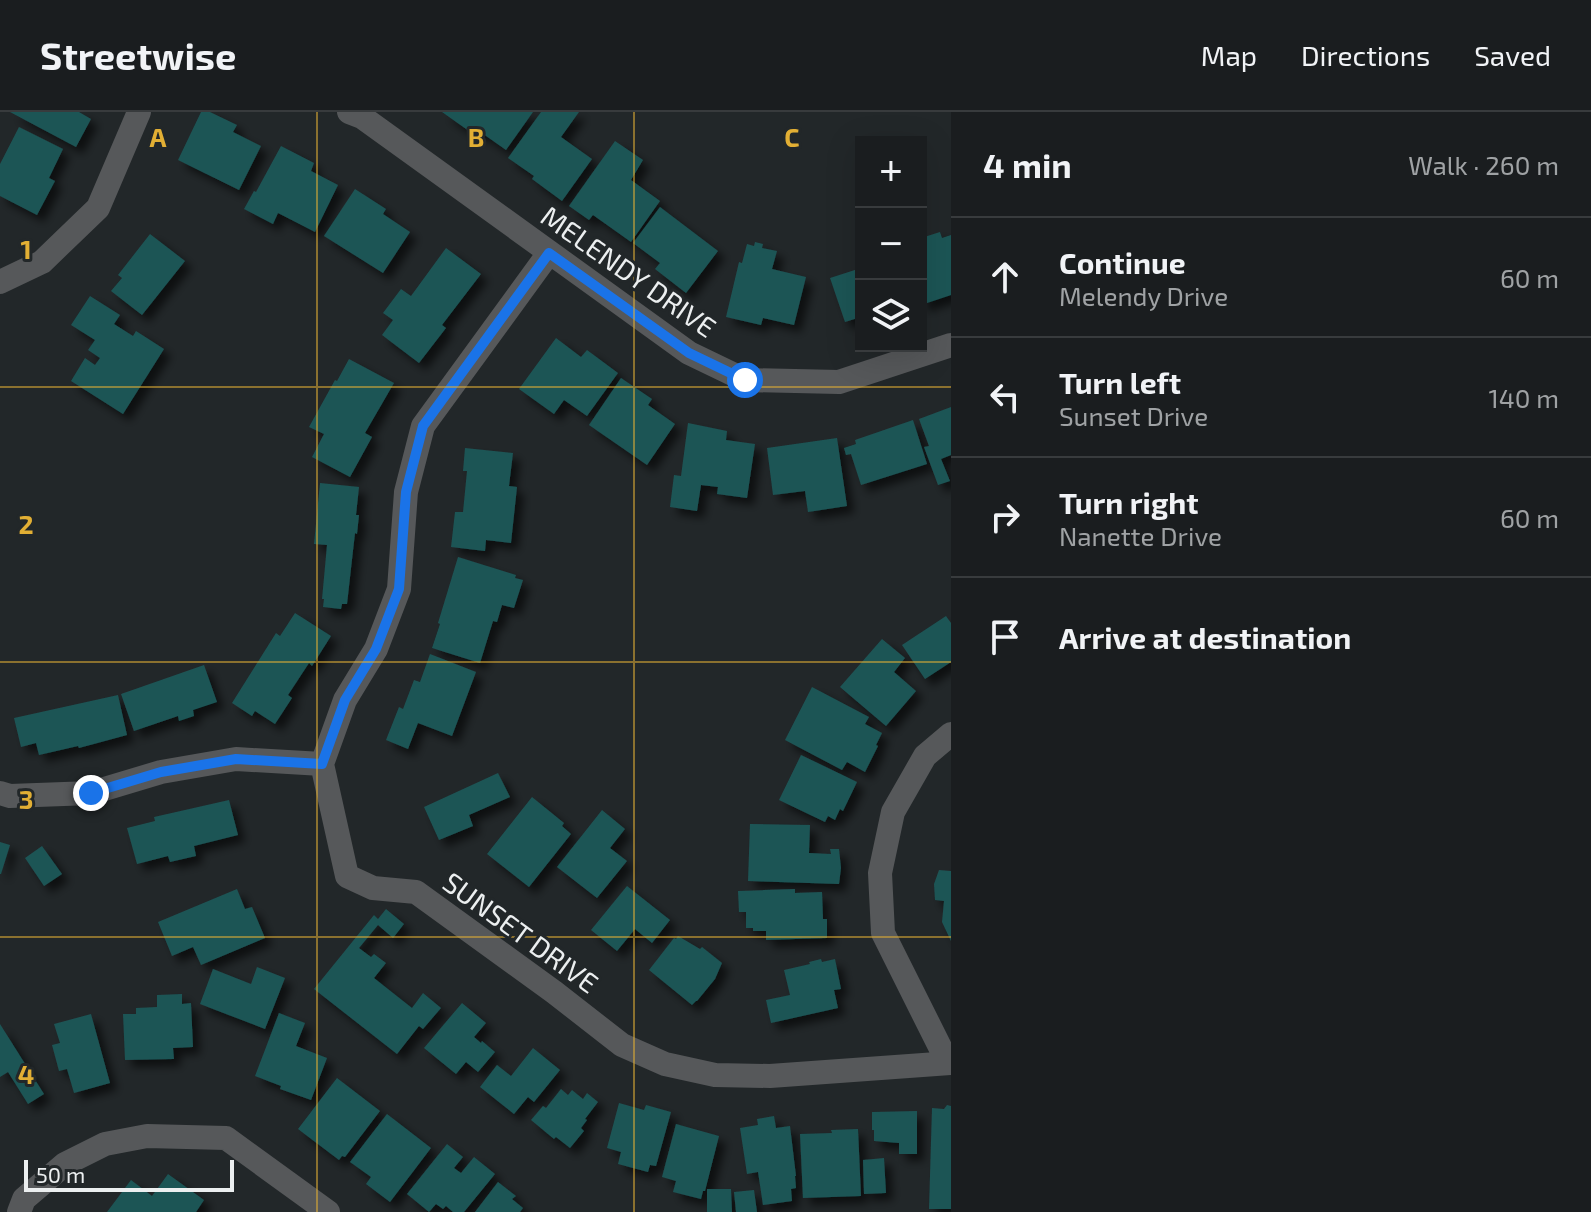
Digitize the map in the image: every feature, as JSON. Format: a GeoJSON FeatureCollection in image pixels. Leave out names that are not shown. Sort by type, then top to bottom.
{"type":"FeatureCollection","features":[{"type":"Feature","properties":{"kind":"street"},"geometry":{"type":"LineString","coordinates":[[0,282],[42,262],[98,208],[139,112]]}},
{"type":"Feature","properties":{"kind":"street","name":"MELENDY DRIVE"},"geometry":{"type":"LineString","coordinates":[[349,112],[362,117],[689,353],[745,380],[839,382],[951,345]]}},
{"type":"Feature","properties":{"kind":"street"},"geometry":{"type":"LineString","coordinates":[[0,793],[10,796],[91,793],[161,772],[236,759],[322,764],[345,700],[376,649],[399,589],[406,492],[423,426],[549,253]]}},
{"type":"Feature","properties":{"kind":"street"},"geometry":{"type":"LineString","coordinates":[[949,1063],[883,933],[880,873],[893,812],[925,756],[951,734]]}},
{"type":"Feature","properties":{"kind":"street","name":"SUNSET DRIVE"},"geometry":{"type":"LineString","coordinates":[[322,764],[347,876],[373,888],[416,892],[622,1045],[665,1064],[715,1075],[770,1076],[949,1063]]}},
{"type":"Feature","properties":{"kind":"street"},"geometry":{"type":"LineString","coordinates":[[19,1212],[24,1199],[65,1164],[105,1144],[147,1136],[226,1138],[328,1212]]}},
{"type":"Feature","properties":{"kind":"building"},"geometry":{"type":"Polygon","coordinates":[[[10,112],[79,112],[91,119],[76,147],[10,112]]]}},
{"type":"Feature","properties":{"kind":"building"},"geometry":{"type":"Polygon","coordinates":[[[201,112],[210,112],[237,125],[233,132],[261,146],[239,190],[178,160],[201,112]]]}},
{"type":"Feature","properties":{"kind":"building"},"geometry":{"type":"Polygon","coordinates":[[[442,112],[533,112],[506,150],[479,131],[476,136],[442,112]]]}},
{"type":"Feature","properties":{"kind":"building"},"geometry":{"type":"Polygon","coordinates":[[[541,112],[579,112],[561,137],[592,159],[562,201],[508,158],[541,112]]]}},
{"type":"Feature","properties":{"kind":"building"},"geometry":{"type":"Polygon","coordinates":[[[19,127],[63,149],[49,178],[55,181],[37,215],[0,196],[0,164],[19,127]]]}},
{"type":"Feature","properties":{"kind":"building"},"geometry":{"type":"Polygon","coordinates":[[[615,141],[643,160],[631,180],[660,201],[631,242],[593,215],[589,220],[569,206],[615,141]]]}},
{"type":"Feature","properties":{"kind":"building"},"geometry":{"type":"Polygon","coordinates":[[[281,146],[314,163],[311,171],[338,185],[315,232],[278,213],[273,224],[244,209],[281,146]]]}},
{"type":"Feature","properties":{"kind":"building"},"geometry":{"type":"Polygon","coordinates":[[[355,189],[386,209],[383,214],[410,232],[383,273],[324,236],[355,189]]]}},
{"type":"Feature","properties":{"kind":"building"},"geometry":{"type":"Polygon","coordinates":[[[660,207],[718,251],[686,293],[655,269],[660,263],[633,243],[660,207]]]}},
{"type":"Feature","properties":{"kind":"building"},"geometry":{"type":"Polygon","coordinates":[[[940,232],[942,238],[951,235],[951,295],[927,303],[927,280],[927,236],[940,232]]]}},
{"type":"Feature","properties":{"kind":"building"},"geometry":{"type":"Polygon","coordinates":[[[150,234],[185,261],[142,315],[111,291],[122,278],[118,275],[150,234]]]}},
{"type":"Feature","properties":{"kind":"building"},"geometry":{"type":"Polygon","coordinates":[[[755,242],[763,244],[762,248],[777,251],[772,269],[806,277],[794,325],[763,318],[761,325],[726,317],[739,262],[742,263],[747,244],[754,246],[755,242]]]}},
{"type":"Feature","properties":{"kind":"building"},"geometry":{"type":"Polygon","coordinates":[[[446,248],[481,274],[442,325],[446,328],[419,363],[382,335],[393,320],[383,313],[401,289],[411,296],[446,248]]]}},
{"type":"Feature","properties":{"kind":"building"},"geometry":{"type":"Polygon","coordinates":[[[855,270],[855,319],[845,322],[830,278],[855,270]]]}},
{"type":"Feature","properties":{"kind":"building"},"geometry":{"type":"Polygon","coordinates":[[[90,296],[120,315],[114,324],[133,336],[136,331],[164,349],[123,414],[71,381],[85,358],[95,365],[100,358],[88,350],[95,340],[71,325],[90,296]]]}},
{"type":"Feature","properties":{"kind":"building"},"geometry":{"type":"Polygon","coordinates":[[[556,338],[581,357],[587,350],[618,373],[587,416],[564,400],[554,414],[519,389],[556,338]]]}},
{"type":"Feature","properties":{"kind":"building"},"geometry":{"type":"Polygon","coordinates":[[[349,359],[394,383],[365,433],[372,437],[350,477],[312,457],[324,434],[309,427],[349,359]]]}},
{"type":"Feature","properties":{"kind":"building"},"geometry":{"type":"Polygon","coordinates":[[[621,378],[652,399],[648,405],[675,424],[647,465],[589,425],[621,378]]]}},
{"type":"Feature","properties":{"kind":"building"},"geometry":{"type":"Polygon","coordinates":[[[951,407],[951,455],[941,459],[950,481],[938,485],[924,447],[929,446],[919,419],[951,407]]]}},
{"type":"Feature","properties":{"kind":"building"},"geometry":{"type":"Polygon","coordinates":[[[913,420],[927,464],[861,485],[851,454],[846,455],[844,448],[856,444],[855,440],[913,420]]]}},
{"type":"Feature","properties":{"kind":"building"},"geometry":{"type":"Polygon","coordinates":[[[688,423],[727,431],[726,440],[755,444],[747,498],[717,494],[718,487],[701,485],[697,511],[670,507],[674,475],[681,476],[688,423]]]}},
{"type":"Feature","properties":{"kind":"building"},"geometry":{"type":"Polygon","coordinates":[[[837,438],[847,506],[808,512],[805,491],[773,495],[767,448],[837,438]]]}},
{"type":"Feature","properties":{"kind":"building"},"geometry":{"type":"Polygon","coordinates":[[[465,448],[513,453],[509,486],[517,487],[511,543],[486,540],[485,551],[451,547],[455,512],[463,512],[467,471],[463,471],[465,448]]]}},
{"type":"Feature","properties":{"kind":"building"},"geometry":{"type":"Polygon","coordinates":[[[320,483],[359,487],[356,515],[359,515],[347,604],[342,604],[341,609],[323,607],[327,545],[314,544],[320,483]]]}},
{"type":"Feature","properties":{"kind":"building"},"geometry":{"type":"Polygon","coordinates":[[[458,557],[523,580],[514,608],[502,605],[497,622],[493,621],[480,663],[432,648],[458,557]]]}},
{"type":"Feature","properties":{"kind":"building"},"geometry":{"type":"Polygon","coordinates":[[[295,613],[331,636],[288,695],[292,698],[275,724],[255,711],[252,716],[232,703],[276,633],[280,636],[295,613]]]}},
{"type":"Feature","properties":{"kind":"building"},"geometry":{"type":"Polygon","coordinates":[[[946,616],[951,623],[951,662],[925,679],[902,645],[946,616]]]}},
{"type":"Feature","properties":{"kind":"building"},"geometry":{"type":"Polygon","coordinates":[[[882,639],[905,658],[894,672],[916,691],[886,726],[840,687],[882,639]]]}},
{"type":"Feature","properties":{"kind":"building"},"geometry":{"type":"Polygon","coordinates":[[[430,654],[476,672],[452,736],[418,723],[408,749],[386,740],[414,680],[420,682],[430,654]]]}},
{"type":"Feature","properties":{"kind":"building"},"geometry":{"type":"Polygon","coordinates":[[[204,665],[217,702],[193,710],[194,716],[179,721],[178,716],[134,731],[121,694],[204,665]]]}},
{"type":"Feature","properties":{"kind":"building"},"geometry":{"type":"Polygon","coordinates":[[[812,687],[869,717],[865,724],[882,733],[865,772],[847,762],[842,770],[785,740],[812,687]]]}},
{"type":"Feature","properties":{"kind":"building"},"geometry":{"type":"Polygon","coordinates":[[[118,695],[127,735],[39,755],[36,743],[21,747],[14,718],[118,695]]]}},
{"type":"Feature","properties":{"kind":"building"},"geometry":{"type":"Polygon","coordinates":[[[801,755],[857,782],[843,811],[840,809],[835,820],[828,816],[825,822],[779,800],[801,755]]]}},
{"type":"Feature","properties":{"kind":"building"},"geometry":{"type":"Polygon","coordinates":[[[498,773],[510,797],[469,815],[473,826],[439,840],[424,807],[498,773]]]}},
{"type":"Feature","properties":{"kind":"building"},"geometry":{"type":"Polygon","coordinates":[[[532,797],[564,823],[562,826],[571,834],[529,887],[487,854],[532,797]]]}},
{"type":"Feature","properties":{"kind":"building"},"geometry":{"type":"Polygon","coordinates":[[[229,800],[238,835],[194,846],[196,856],[170,862],[168,856],[137,864],[127,828],[155,821],[154,817],[229,800]]]}},
{"type":"Feature","properties":{"kind":"building"},"geometry":{"type":"Polygon","coordinates":[[[602,810],[625,829],[610,848],[627,861],[597,898],[557,867],[602,810]]]}},
{"type":"Feature","properties":{"kind":"building"},"geometry":{"type":"Polygon","coordinates":[[[750,824],[810,825],[809,853],[831,854],[830,849],[839,849],[839,884],[748,881],[750,824]]]}},
{"type":"Feature","properties":{"kind":"building"},"geometry":{"type":"Polygon","coordinates":[[[0,842],[10,845],[1,874],[0,874],[0,842]]]}},
{"type":"Feature","properties":{"kind":"building"},"geometry":{"type":"Polygon","coordinates":[[[42,846],[62,874],[44,886],[25,858],[42,846]]]}},
{"type":"Feature","properties":{"kind":"building"},"geometry":{"type":"Polygon","coordinates":[[[939,870],[951,871],[951,941],[942,922],[944,901],[935,900],[934,884],[939,870]]]}},
{"type":"Feature","properties":{"kind":"building"},"geometry":{"type":"Polygon","coordinates":[[[627,886],[670,920],[652,943],[635,929],[617,951],[591,930],[627,886]]]}},
{"type":"Feature","properties":{"kind":"building"},"geometry":{"type":"Polygon","coordinates":[[[237,889],[245,909],[252,907],[265,938],[201,965],[193,947],[172,956],[158,922],[237,889]]]}},
{"type":"Feature","properties":{"kind":"building"},"geometry":{"type":"Polygon","coordinates":[[[795,889],[795,893],[822,892],[827,938],[766,940],[766,931],[746,928],[746,912],[739,912],[738,891],[795,889]]]}},
{"type":"Feature","properties":{"kind":"building"},"geometry":{"type":"Polygon","coordinates":[[[386,909],[404,924],[393,938],[378,925],[359,948],[386,963],[374,978],[412,1008],[423,993],[441,1008],[423,1029],[419,1026],[397,1054],[314,989],[374,915],[378,919],[386,909]]]}},
{"type":"Feature","properties":{"kind":"building"},"geometry":{"type":"Polygon","coordinates":[[[678,936],[700,949],[702,947],[722,963],[715,979],[692,1005],[649,970],[678,936]]]}},
{"type":"Feature","properties":{"kind":"building"},"geometry":{"type":"Polygon","coordinates":[[[821,959],[822,962],[835,959],[841,989],[834,990],[838,1008],[771,1023],[766,1000],[790,995],[784,970],[821,959]]]}},
{"type":"Feature","properties":{"kind":"building"},"geometry":{"type":"Polygon","coordinates":[[[257,967],[285,978],[265,1029],[200,1004],[213,969],[251,984],[257,967]]]}},
{"type":"Feature","properties":{"kind":"building"},"geometry":{"type":"Polygon","coordinates":[[[182,994],[182,1004],[191,1003],[193,1047],[173,1048],[174,1059],[125,1060],[123,1014],[136,1014],[136,1008],[157,1007],[157,995],[182,994]]]}},
{"type":"Feature","properties":{"kind":"building"},"geometry":{"type":"Polygon","coordinates":[[[462,1003],[486,1023],[474,1037],[495,1052],[478,1072],[466,1062],[456,1074],[424,1048],[462,1003]]]}},
{"type":"Feature","properties":{"kind":"building"},"geometry":{"type":"Polygon","coordinates":[[[279,1013],[305,1023],[296,1046],[327,1058],[311,1100],[255,1076],[279,1013]]]}},
{"type":"Feature","properties":{"kind":"building"},"geometry":{"type":"Polygon","coordinates":[[[91,1014],[110,1083],[74,1093],[67,1069],[59,1071],[52,1045],[60,1043],[54,1024],[91,1014]]]}},
{"type":"Feature","properties":{"kind":"building"},"geometry":{"type":"Polygon","coordinates":[[[0,1024],[44,1094],[28,1104],[8,1072],[0,1077],[0,1024]]]}},
{"type":"Feature","properties":{"kind":"building"},"geometry":{"type":"Polygon","coordinates":[[[533,1048],[560,1070],[534,1102],[528,1097],[514,1114],[480,1087],[497,1065],[511,1076],[533,1048]]]}},
{"type":"Feature","properties":{"kind":"building"},"geometry":{"type":"Polygon","coordinates":[[[337,1078],[380,1111],[345,1157],[339,1160],[298,1129],[337,1078]]]}},
{"type":"Feature","properties":{"kind":"building"},"geometry":{"type":"Polygon","coordinates":[[[561,1089],[568,1095],[572,1090],[583,1099],[587,1093],[598,1102],[585,1119],[581,1128],[584,1131],[570,1148],[531,1120],[543,1106],[546,1108],[561,1089]]]}},
{"type":"Feature","properties":{"kind":"building"},"geometry":{"type":"Polygon","coordinates":[[[619,1103],[644,1110],[646,1105],[671,1112],[656,1166],[650,1165],[648,1172],[618,1164],[621,1152],[607,1148],[619,1103]]]}},
{"type":"Feature","properties":{"kind":"building"},"geometry":{"type":"Polygon","coordinates":[[[947,1105],[951,1106],[951,1209],[929,1209],[932,1108],[944,1109],[947,1105]]]}},
{"type":"Feature","properties":{"kind":"building"},"geometry":{"type":"Polygon","coordinates":[[[917,1111],[917,1154],[899,1154],[899,1143],[874,1141],[872,1112],[917,1111]]]}},
{"type":"Feature","properties":{"kind":"building"},"geometry":{"type":"Polygon","coordinates":[[[387,1114],[431,1148],[390,1202],[366,1184],[371,1177],[350,1162],[387,1114]]]}},
{"type":"Feature","properties":{"kind":"building"},"geometry":{"type":"Polygon","coordinates":[[[774,1116],[776,1128],[790,1126],[796,1188],[791,1189],[792,1201],[763,1205],[758,1172],[747,1174],[740,1128],[758,1125],[757,1119],[774,1116]]]}},
{"type":"Feature","properties":{"kind":"building"},"geometry":{"type":"Polygon","coordinates":[[[676,1124],[719,1136],[701,1199],[673,1192],[676,1181],[662,1177],[676,1124]]]}},
{"type":"Feature","properties":{"kind":"building"},"geometry":{"type":"Polygon","coordinates":[[[858,1129],[861,1196],[803,1198],[800,1134],[858,1129]]]}},
{"type":"Feature","properties":{"kind":"building"},"geometry":{"type":"Polygon","coordinates":[[[447,1144],[463,1157],[454,1168],[461,1173],[474,1157],[495,1174],[464,1212],[453,1212],[446,1206],[443,1209],[436,1204],[429,1212],[407,1194],[447,1144]]]}},
{"type":"Feature","properties":{"kind":"building"},"geometry":{"type":"Polygon","coordinates":[[[884,1158],[886,1193],[864,1194],[863,1160],[884,1158]]]}},
{"type":"Feature","properties":{"kind":"building"},"geometry":{"type":"Polygon","coordinates":[[[168,1174],[204,1200],[196,1212],[107,1212],[131,1180],[152,1196],[168,1174]]]}},
{"type":"Feature","properties":{"kind":"building"},"geometry":{"type":"Polygon","coordinates":[[[498,1182],[516,1196],[512,1199],[523,1208],[520,1212],[475,1212],[498,1182]]]}},
{"type":"Feature","properties":{"kind":"building"},"geometry":{"type":"Polygon","coordinates":[[[707,1189],[731,1189],[732,1212],[707,1212],[707,1189]]]}},
{"type":"Feature","properties":{"kind":"building"},"geometry":{"type":"Polygon","coordinates":[[[754,1190],[757,1212],[736,1212],[734,1192],[754,1190]]]}},
{"type":"Feature","properties":{"kind":"route"},"geometry":{"type":"LineString","coordinates":[[91,793],[161,772],[236,759],[322,764],[345,700],[376,649],[399,589],[406,492],[423,426],[549,253],[689,353],[745,380]]}}]}
